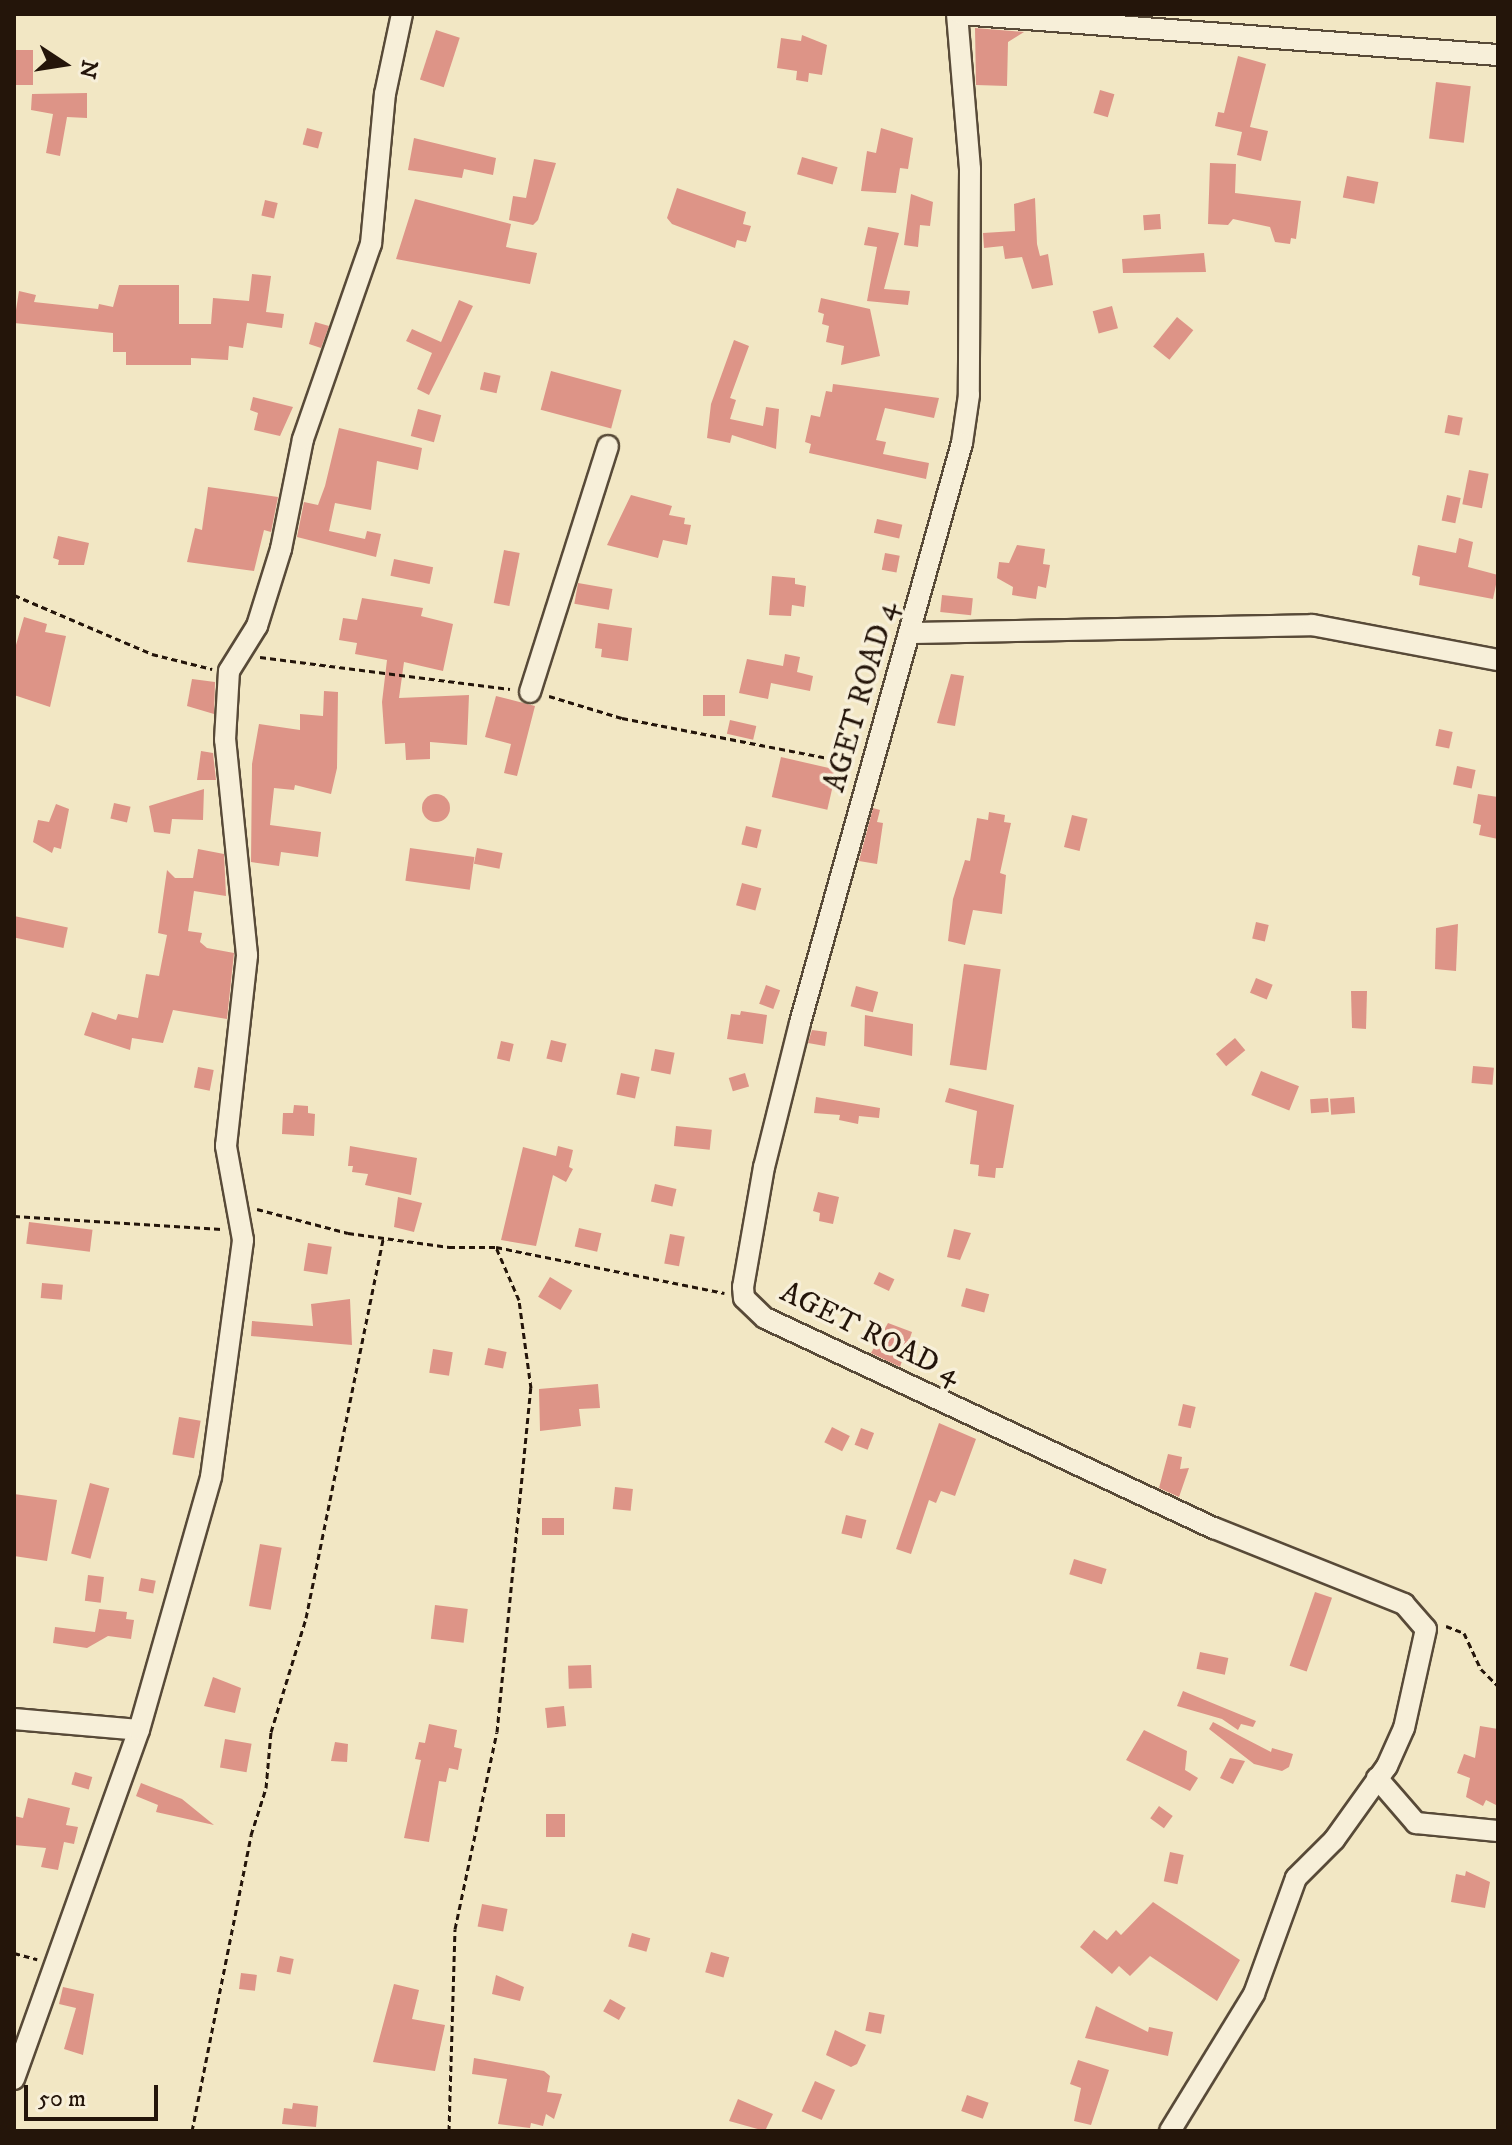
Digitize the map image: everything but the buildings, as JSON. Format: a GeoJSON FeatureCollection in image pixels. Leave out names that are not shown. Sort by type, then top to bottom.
{"type":"FeatureCollection","features":[{"type":"Feature","properties":{"kind":"street"},"geometry":{"type":"LineString","coordinates":[[14,2079],[52,1965],[139,1730],[211,1477],[242,1276],[239,1213],[226,1146],[247,955],[225,740],[233,662],[257,626],[281,549],[303,439],[371,244],[385,94],[402,14]]}},
{"type":"Feature","properties":{"kind":"street"},"geometry":{"type":"LineString","coordinates":[[959,14],[1498,55]]}},
{"type":"Feature","properties":{"kind":"street","name":"AGET ROAD 4"},"geometry":{"type":"LineString","coordinates":[[959,14],[970,169],[969,395],[950,495],[764,1167],[743,1271],[744,1298],[765,1318],[1199,1521],[1404,1604],[1422,1623]]}},
{"type":"Feature","properties":{"kind":"street"},"geometry":{"type":"LineString","coordinates":[[530,692],[608,446]]}},
{"type":"Feature","properties":{"kind":"street"},"geometry":{"type":"LineString","coordinates":[[911,633],[1312,625],[1498,660]]}},
{"type":"Feature","properties":{"kind":"street"},"geometry":{"type":"LineString","coordinates":[[1170,2131],[1254,1994],[1296,1878],[1334,1840],[1377,1778],[1408,1716],[1425,1646],[1422,1623]]}},
{"type":"Feature","properties":{"kind":"street"},"geometry":{"type":"LineString","coordinates":[[14,1719],[139,1730]]}},
{"type":"Feature","properties":{"kind":"street"},"geometry":{"type":"LineString","coordinates":[[1377,1778],[1416,1823],[1498,1831]]}},
{"type":"Feature","properties":{"kind":"path"},"geometry":{"type":"LineString","coordinates":[[14,595],[152,654],[530,692],[622,718],[874,767]]}},
{"type":"Feature","properties":{"kind":"path"},"geometry":{"type":"LineString","coordinates":[[14,1216],[187,1230],[239,1213],[383,1238],[496,1247],[744,1298]]}},
{"type":"Feature","properties":{"kind":"path"},"geometry":{"type":"LineString","coordinates":[[192,2131],[251,1835],[266,1788],[271,1732],[306,1618],[383,1238]]}},
{"type":"Feature","properties":{"kind":"path"},"geometry":{"type":"LineString","coordinates":[[449,2131],[455,1929],[497,1732],[531,1388],[519,1300],[496,1247]]}},
{"type":"Feature","properties":{"kind":"path"},"geometry":{"type":"LineString","coordinates":[[1422,1623],[1464,1633],[1481,1669],[1498,1686]]}},
{"type":"Feature","properties":{"kind":"path"},"geometry":{"type":"LineString","coordinates":[[14,1953],[52,1965]]}}]}
